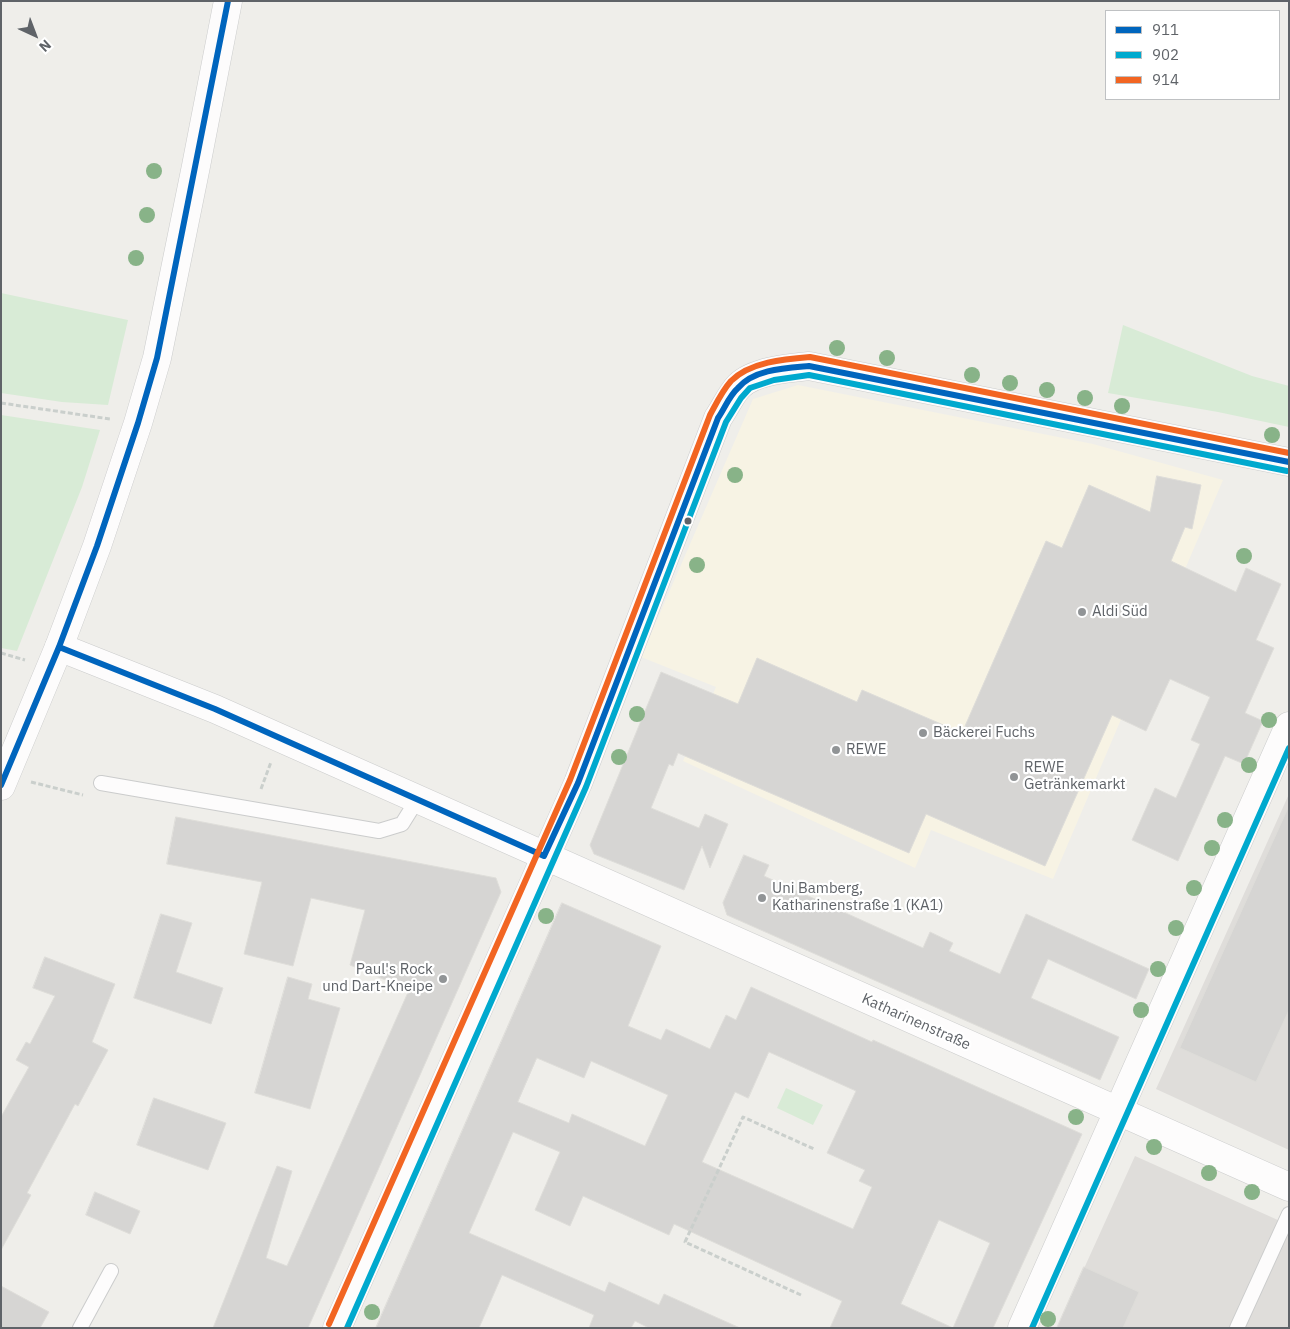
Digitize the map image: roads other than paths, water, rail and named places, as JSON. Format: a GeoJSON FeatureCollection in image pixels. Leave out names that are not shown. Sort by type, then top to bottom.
{"type":"FeatureCollection","features":[{"type":"Feature","properties":{"kind":"street"},"geometry":{"type":"LineString","coordinates":[[4,781],[59,647],[97,546],[138,423],[156,358],[228,1]]}},
{"type":"Feature","properties":{"kind":"street"},"geometry":{"type":"LineString","coordinates":[[337,1328],[544,856],[578,783],[718,418],[740,385],[760,374],[780,368],[809,366],[1289,462]]}},
{"type":"Feature","properties":{"kind":"street","name":"Katharinenstraße"},"geometry":{"type":"LineString","coordinates":[[59,647],[215,709],[1289,1188]]}},
{"type":"Feature","properties":{"kind":"street"},"geometry":{"type":"LineString","coordinates":[[1022,1328],[1289,726]]}},
{"type":"Feature","properties":{"kind":"lane"},"geometry":{"type":"LineString","coordinates":[[101,783],[380,831],[402,824],[418,800]]}},
{"type":"Feature","properties":{"kind":"lane"},"geometry":{"type":"LineString","coordinates":[[1237,1328],[1289,1214]]}},
{"type":"Feature","properties":{"kind":"lane"},"geometry":{"type":"LineString","coordinates":[[80,1328],[112,1271]]}},
{"type":"Feature","properties":{"kind":"place","name":"Aldi Süd"},"geometry":{"type":"Point","coordinates":[1082,612]}},
{"type":"Feature","properties":{"kind":"place","name":"Bäckerei Fuchs"},"geometry":{"type":"Point","coordinates":[923,733]}},
{"type":"Feature","properties":{"kind":"place","name":"REWE"},"geometry":{"type":"Point","coordinates":[836,750]}},
{"type":"Feature","properties":{"kind":"place","name":"REWE Getränkemarkt"},"geometry":{"type":"Point","coordinates":[1014,777]}},
{"type":"Feature","properties":{"kind":"place","name":"Uni Bamberg, Katharinenstraße 1 (KA1)"},"geometry":{"type":"Point","coordinates":[762,898]}},
{"type":"Feature","properties":{"kind":"place","name":"Paul's Rock und Dart-Kneipe"},"geometry":{"type":"Point","coordinates":[443,979]}}]}
